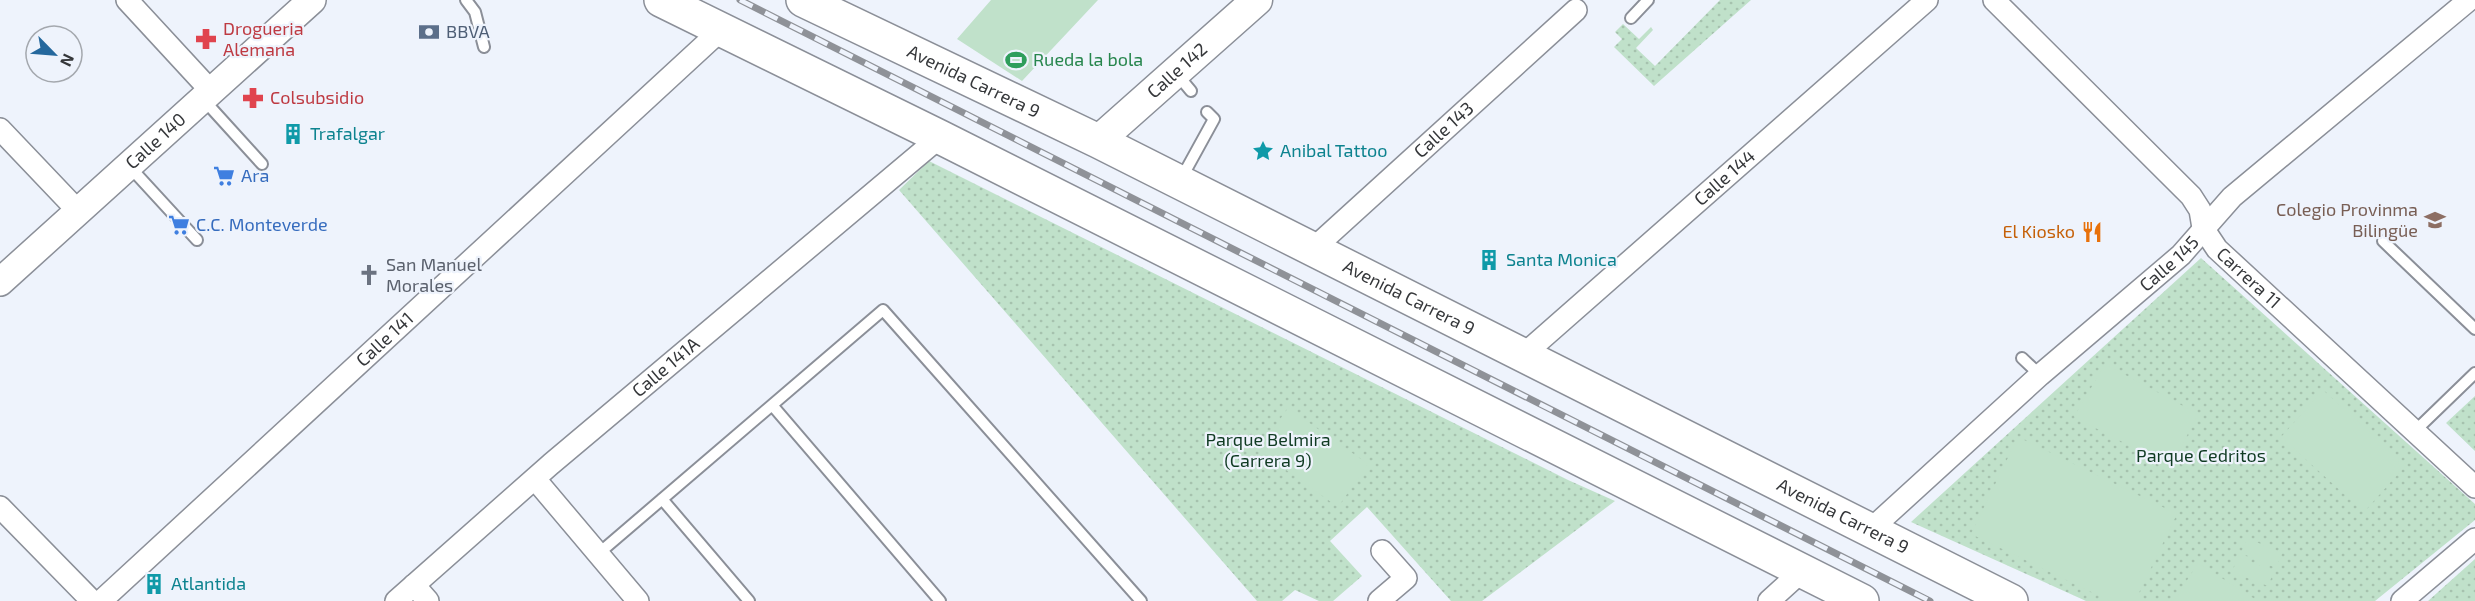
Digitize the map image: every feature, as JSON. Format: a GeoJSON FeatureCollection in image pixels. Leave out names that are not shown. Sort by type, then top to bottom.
{"type":"FeatureCollection","features":[{"type":"Feature","properties":{"kind":"main road"},"geometry":{"type":"LineString","coordinates":[[661,0],[940,137],[1863,601]]}},
{"type":"Feature","properties":{"kind":"main road","name":"Avenida Carrera 9"},"geometry":{"type":"LineString","coordinates":[[803,0],[844,8],[1098,141],[2011,601]]}},
{"type":"Feature","properties":{"kind":"main road","name":"Calle 142"},"geometry":{"type":"LineString","coordinates":[[1098,141],[1183,82],[1257,0]]}},
{"type":"Feature","properties":{"kind":"street"},"geometry":{"type":"LineString","coordinates":[[127,0],[207,95]]}},
{"type":"Feature","properties":{"kind":"street","name":"Calle 140"},"geometry":{"type":"LineString","coordinates":[[0,282],[312,0]]}},
{"type":"Feature","properties":{"kind":"street","name":"Calle 144"},"geometry":{"type":"LineString","coordinates":[[1522,356],[1927,0]]}},
{"type":"Feature","properties":{"kind":"street","name":"Carrera 11"},"geometry":{"type":"LineString","coordinates":[[1994,0],[2192,196],[2200,210],[2203,228],[2217,249],[2475,487]]}},
{"type":"Feature","properties":{"kind":"street","name":"Calle 145"},"geometry":{"type":"LineString","coordinates":[[1869,531],[2040,375],[2181,255],[2232,197],[2469,0]]}},
{"type":"Feature","properties":{"kind":"street","name":"Calle 143"},"geometry":{"type":"LineString","coordinates":[[1313,249],[1581,5]]}},
{"type":"Feature","properties":{"kind":"street","name":"Calle 141"},"geometry":{"type":"LineString","coordinates":[[101,601],[721,30]]}},
{"type":"Feature","properties":{"kind":"street"},"geometry":{"type":"LineString","coordinates":[[0,129],[79,212]]}},
{"type":"Feature","properties":{"kind":"street","name":"Calle 141A"},"geometry":{"type":"LineString","coordinates":[[396,601],[535,479],[940,137]]}},
{"type":"Feature","properties":{"kind":"street"},"geometry":{"type":"LineString","coordinates":[[535,479],[638,601]]}},
{"type":"Feature","properties":{"kind":"street"},"geometry":{"type":"LineString","coordinates":[[0,507],[92,601]]}},
{"type":"Feature","properties":{"kind":"street"},"geometry":{"type":"LineString","coordinates":[[2402,601],[2475,539]]}},
{"type":"Feature","properties":{"kind":"street"},"geometry":{"type":"LineString","coordinates":[[1379,601],[1406,578],[1382,551]]}},
{"type":"Feature","properties":{"kind":"street"},"geometry":{"type":"LineString","coordinates":[[1769,601],[1802,571]]}},
{"type":"Feature","properties":{"kind":"street"},"geometry":{"type":"LineString","coordinates":[[414,585],[428,601]]}},
{"type":"Feature","properties":{"kind":"lane"},"geometry":{"type":"LineString","coordinates":[[1631,18],[1648,0]]}},
{"type":"Feature","properties":{"kind":"lane"},"geometry":{"type":"LineString","coordinates":[[467,1],[475,12],[484,47]]}},
{"type":"Feature","properties":{"kind":"lane"},"geometry":{"type":"LineString","coordinates":[[207,95],[262,164]]}},
{"type":"Feature","properties":{"kind":"lane"},"geometry":{"type":"LineString","coordinates":[[1179,182],[1214,119],[1207,112]]}},
{"type":"Feature","properties":{"kind":"lane"},"geometry":{"type":"LineString","coordinates":[[129,166],[197,240]]}},
{"type":"Feature","properties":{"kind":"lane"},"geometry":{"type":"LineString","coordinates":[[2383,241],[2475,329]]}},
{"type":"Feature","properties":{"kind":"lane"},"geometry":{"type":"LineString","coordinates":[[598,554],[884,310],[1141,601]]}},
{"type":"Feature","properties":{"kind":"lane"},"geometry":{"type":"LineString","coordinates":[[2022,358],[2040,375]]}},
{"type":"Feature","properties":{"kind":"lane"},"geometry":{"type":"LineString","coordinates":[[2415,432],[2475,373]]}},
{"type":"Feature","properties":{"kind":"lane"},"geometry":{"type":"LineString","coordinates":[[772,405],[940,601]]}},
{"type":"Feature","properties":{"kind":"lane"},"geometry":{"type":"LineString","coordinates":[[662,499],[749,601]]}},
{"type":"Feature","properties":{"kind":"green space","name":"Rueda la bola"},"geometry":{"type":"Polygon","coordinates":[[[991,0],[1098,0],[1022,81],[957,39],[991,0]]]}},
{"type":"Feature","properties":{"kind":"green space"},"geometry":{"type":"Polygon","coordinates":[[[1720,0],[1751,0],[1654,86],[1614,47],[1622,39],[1615,32],[1623,24],[1639,39],[1651,27],[1653,30],[1636,48],[1655,66],[1720,0]]]}},
{"type":"Feature","properties":{"kind":"green space","name":"Parque Belmira (Carrera 9)"},"geometry":{"type":"Polygon","coordinates":[[[929,161],[1568,480],[1615,501],[1482,601],[1451,601],[1367,507],[1330,541],[1362,576],[1333,601],[1319,601],[1295,590],[1282,601],[1257,601],[899,190],[929,161]]]}},
{"type":"Feature","properties":{"kind":"green space","name":"Parque Cedritos"},"geometry":{"type":"Polygon","coordinates":[[[2201,258],[2475,504],[2475,520],[2375,601],[2086,601],[1911,522],[2201,258]]]}},
{"type":"Feature","properties":{"kind":"green space"},"geometry":{"type":"Polygon","coordinates":[[[2105,364],[2198,414],[2171,467],[2074,417],[2105,364]]]}},
{"type":"Feature","properties":{"kind":"green space"},"geometry":{"type":"Polygon","coordinates":[[[2323,390],[2406,465],[2364,512],[2281,437],[2323,390]]]}},
{"type":"Feature","properties":{"kind":"green space"},"geometry":{"type":"Polygon","coordinates":[[[2475,396],[2475,451],[2446,423],[2475,396]]]}},
{"type":"Feature","properties":{"kind":"green space"},"geometry":{"type":"Polygon","coordinates":[[[1288,408],[1368,464],[1338,507],[1258,450],[1288,408]]]}},
{"type":"Feature","properties":{"kind":"green space"},"geometry":{"type":"Polygon","coordinates":[[[2018,437],[2177,514],[2135,601],[2110,601],[1971,534],[2018,437]]]}},
{"type":"Feature","properties":{"kind":"green space"},"geometry":{"type":"Polygon","coordinates":[[[2247,538],[2282,553],[2276,568],[2241,553],[2247,538]]]}},
{"type":"Feature","properties":{"kind":"green space"},"geometry":{"type":"Polygon","coordinates":[[[2238,557],[2274,571],[2268,586],[2232,572],[2238,557]]]}},
{"type":"Feature","properties":{"kind":"green space"},"geometry":{"type":"Polygon","coordinates":[[[2475,559],[2475,601],[2428,601],[2475,559]]]}},
{"type":"Feature","properties":{"kind":"green space"},"geometry":{"type":"Polygon","coordinates":[[[2198,563],[2258,601],[2174,601],[2198,563]]]}},
{"type":"Feature","properties":{"kind":"railway"},"geometry":{"type":"LineString","coordinates":[[740,0],[1930,601]]}},
{"type":"Feature","properties":{"kind":"place","name":"BBVA"},"geometry":{"type":"Point","coordinates":[429,32]}},
{"type":"Feature","properties":{"kind":"place","name":"Drogueria Alemana"},"geometry":{"type":"Point","coordinates":[206,39]}},
{"type":"Feature","properties":{"kind":"place","name":"Rueda la bola"},"geometry":{"type":"Point","coordinates":[1016,60]}},
{"type":"Feature","properties":{"kind":"place","name":"Colsubsidio"},"geometry":{"type":"Point","coordinates":[253,98]}},
{"type":"Feature","properties":{"kind":"place","name":"Trafalgar"},"geometry":{"type":"Point","coordinates":[293,134]}},
{"type":"Feature","properties":{"kind":"place","name":"Anibal Tattoo"},"geometry":{"type":"Point","coordinates":[1263,151]}},
{"type":"Feature","properties":{"kind":"place","name":"Ara"},"geometry":{"type":"Point","coordinates":[224,176]}},
{"type":"Feature","properties":{"kind":"place","name":"Colegio Provinma Bilingüe"},"geometry":{"type":"Point","coordinates":[2435,220]}},
{"type":"Feature","properties":{"kind":"place","name":"C.C. Monteverde"},"geometry":{"type":"Point","coordinates":[179,225]}},
{"type":"Feature","properties":{"kind":"place","name":"El Kiosko"},"geometry":{"type":"Point","coordinates":[2092,232]}},
{"type":"Feature","properties":{"kind":"place","name":"Santa Monica"},"geometry":{"type":"Point","coordinates":[1489,260]}},
{"type":"Feature","properties":{"kind":"place","name":"San Manuel Morales"},"geometry":{"type":"Point","coordinates":[369,275]}},
{"type":"Feature","properties":{"kind":"place","name":"Atlantida"},"geometry":{"type":"Point","coordinates":[154,584]}}]}
